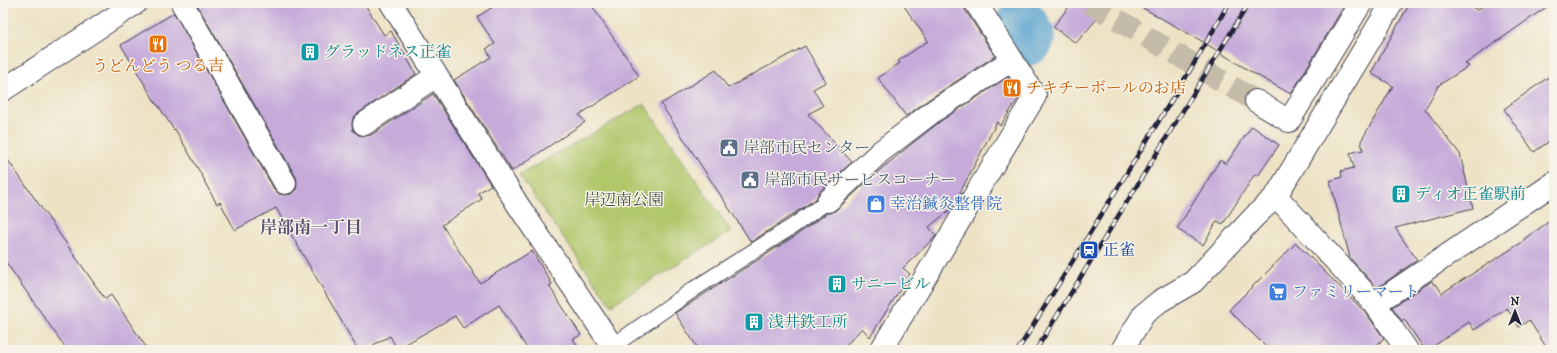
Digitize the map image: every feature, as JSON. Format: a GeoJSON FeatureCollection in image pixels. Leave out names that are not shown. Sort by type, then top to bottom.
{"type":"FeatureCollection","features":[{"type":"Feature","properties":{"kind":"street"},"geometry":{"type":"LineString","coordinates":[[3,90],[136,3]]}},
{"type":"Feature","properties":{"kind":"street"},"geometry":{"type":"LineString","coordinates":[[182,3],[285,183]]}},
{"type":"Feature","properties":{"kind":"street"},"geometry":{"type":"LineString","coordinates":[[391,3],[518,205],[611,349]]}},
{"type":"Feature","properties":{"kind":"street"},"geometry":{"type":"LineString","coordinates":[[881,350],[1035,96],[976,3]]}},
{"type":"Feature","properties":{"kind":"street"},"geometry":{"type":"LineString","coordinates":[[1256,101],[1289,121],[1361,3]]}},
{"type":"Feature","properties":{"kind":"street"},"geometry":{"type":"LineString","coordinates":[[1122,350],[1144,314],[1160,301],[1193,282],[1255,216],[1276,196],[1392,3]]}},
{"type":"Feature","properties":{"kind":"street"},"geometry":{"type":"LineString","coordinates":[[828,201],[880,152],[898,138],[935,110],[1012,60]]}},
{"type":"Feature","properties":{"kind":"street"},"geometry":{"type":"LineString","coordinates":[[364,124],[436,76]]}},
{"type":"Feature","properties":{"kind":"street"},"geometry":{"type":"LineString","coordinates":[[1374,304],[1554,183]]}},
{"type":"Feature","properties":{"kind":"street"},"geometry":{"type":"LineString","coordinates":[[1276,196],[1374,304],[1407,350]]}},
{"type":"Feature","properties":{"kind":"lane"},"geometry":{"type":"LineString","coordinates":[[611,349],[694,289],[793,226],[828,201]]}},
{"type":"Feature","properties":{"kind":"green space","name":"岸辺南公園"},"geometry":{"type":"Polygon","coordinates":[[[644,104],[731,231],[611,305],[519,175],[644,104]]]}},
{"type":"Feature","properties":{"kind":"building"},"geometry":{"type":"Polygon","coordinates":[[[196,3],[364,3],[384,35],[391,31],[416,74],[357,114],[353,118],[353,131],[359,135],[371,135],[433,94],[491,185],[478,193],[482,199],[442,225],[480,283],[532,251],[552,284],[549,286],[581,335],[573,339],[580,350],[528,350],[499,305],[463,328],[455,316],[397,349],[390,336],[364,350],[358,350],[276,208],[235,230],[220,202],[217,204],[175,129],[174,130],[157,105],[121,45],[174,13],[274,189],[279,194],[291,194],[296,189],[296,177],[196,3]]]}},
{"type":"Feature","properties":{"kind":"building"},"geometry":{"type":"Polygon","coordinates":[[[499,3],[590,3],[639,76],[579,115],[585,122],[512,171],[454,80],[491,57],[486,49],[495,44],[477,17],[499,3]]]}},
{"type":"Feature","properties":{"kind":"building"},"geometry":{"type":"Polygon","coordinates":[[[902,3],[964,3],[965,10],[995,56],[906,116],[878,78],[900,63],[898,61],[928,41],[902,3]]]}},
{"type":"Feature","properties":{"kind":"building"},"geometry":{"type":"Polygon","coordinates":[[[1072,3],[1111,3],[1076,43],[1053,27],[1072,3]]]}},
{"type":"Feature","properties":{"kind":"building"},"geometry":{"type":"Polygon","coordinates":[[[1134,3],[1346,3],[1291,94],[1134,3]]]}},
{"type":"Feature","properties":{"kind":"building"},"geometry":{"type":"Polygon","coordinates":[[[1410,3],[1466,3],[1477,10],[1488,3],[1552,3],[1465,64],[1469,66],[1439,85],[1425,109],[1460,154],[1473,208],[1395,228],[1417,260],[1377,288],[1350,258],[1330,181],[1342,177],[1341,171],[1354,168],[1350,153],[1363,150],[1361,141],[1393,86],[1371,73],[1410,3]]]}},
{"type":"Feature","properties":{"kind":"building"},"geometry":{"type":"Polygon","coordinates":[[[805,46],[826,82],[813,89],[823,106],[808,114],[852,162],[819,192],[816,199],[751,242],[661,104],[716,70],[728,88],[805,46]]]}},
{"type":"Feature","properties":{"kind":"building"},"geometry":{"type":"Polygon","coordinates":[[[1554,73],[1554,138],[1534,152],[1504,109],[1554,73]]]}},
{"type":"Feature","properties":{"kind":"building"},"geometry":{"type":"Polygon","coordinates":[[[1008,77],[1020,96],[1000,126],[997,122],[952,208],[929,227],[936,236],[903,268],[910,274],[870,337],[862,328],[842,350],[699,350],[675,313],[798,234],[827,213],[831,213],[836,210],[880,170],[942,120],[1008,77]]]}},
{"type":"Feature","properties":{"kind":"building"},"geometry":{"type":"Polygon","coordinates":[[[1252,126],[1279,145],[1258,176],[1255,174],[1223,224],[1217,221],[1203,245],[1177,229],[1220,160],[1226,164],[1252,126]]]}},
{"type":"Feature","properties":{"kind":"building"},"geometry":{"type":"Polygon","coordinates":[[[3,153],[105,299],[111,295],[148,350],[67,350],[3,258],[3,153]]]}},
{"type":"Feature","properties":{"kind":"building"},"geometry":{"type":"Polygon","coordinates":[[[1554,218],[1554,350],[1548,350],[1529,320],[1519,327],[1507,308],[1474,330],[1469,322],[1428,350],[1425,350],[1404,319],[1402,321],[1392,307],[1432,281],[1442,293],[1524,241],[1524,239],[1554,218]]]}},
{"type":"Feature","properties":{"kind":"building"},"geometry":{"type":"Polygon","coordinates":[[[1296,243],[1365,312],[1384,338],[1372,350],[1269,350],[1229,310],[1296,243]]]}},
{"type":"Feature","properties":{"kind":"waterway"},"geometry":{"type":"LineString","coordinates":[[1022,29],[1026,37]]}},
{"type":"Feature","properties":{"kind":"tunnel"},"geometry":{"type":"LineString","coordinates":[[1089,3],[1256,101]]}},
{"type":"Feature","properties":{"kind":"railway"},"geometry":{"type":"LineString","coordinates":[[1018,350],[1192,67],[1229,3]]}},
{"type":"Feature","properties":{"kind":"railway"},"geometry":{"type":"LineString","coordinates":[[1036,350],[1249,3]]}},
{"type":"Feature","properties":{"kind":"place","name":"うどんどう つる吉"},"geometry":{"type":"Point","coordinates":[158,44]}},
{"type":"Feature","properties":{"kind":"place","name":"グラッドネス正雀"},"geometry":{"type":"Point","coordinates":[310,52]}},
{"type":"Feature","properties":{"kind":"place","name":"チキチーボールのお店"},"geometry":{"type":"Point","coordinates":[1012,88]}},
{"type":"Feature","properties":{"kind":"place","name":"岸部市民センター"},"geometry":{"type":"Point","coordinates":[729,148]}},
{"type":"Feature","properties":{"kind":"place","name":"岸部市民サービスコーナー"},"geometry":{"type":"Point","coordinates":[750,180]}},
{"type":"Feature","properties":{"kind":"place","name":"ディオ正雀駅前"},"geometry":{"type":"Point","coordinates":[1401,194]}},
{"type":"Feature","properties":{"kind":"place","name":"幸治鍼灸整骨院"},"geometry":{"type":"Point","coordinates":[876,204]}},
{"type":"Feature","properties":{"kind":"place","name":"正雀"},"geometry":{"type":"Point","coordinates":[1089,250]}},
{"type":"Feature","properties":{"kind":"place","name":"サニービル"},"geometry":{"type":"Point","coordinates":[837,284]}},
{"type":"Feature","properties":{"kind":"place","name":"ファミリーマート"},"geometry":{"type":"Point","coordinates":[1278,292]}},
{"type":"Feature","properties":{"kind":"place","name":"浅井鉄工所"},"geometry":{"type":"Point","coordinates":[754,322]}},
{"type":"Feature","properties":{"kind":"district","name":"岸部南一丁目"},"geometry":{"type":"Point","coordinates":[311,228]}}]}
